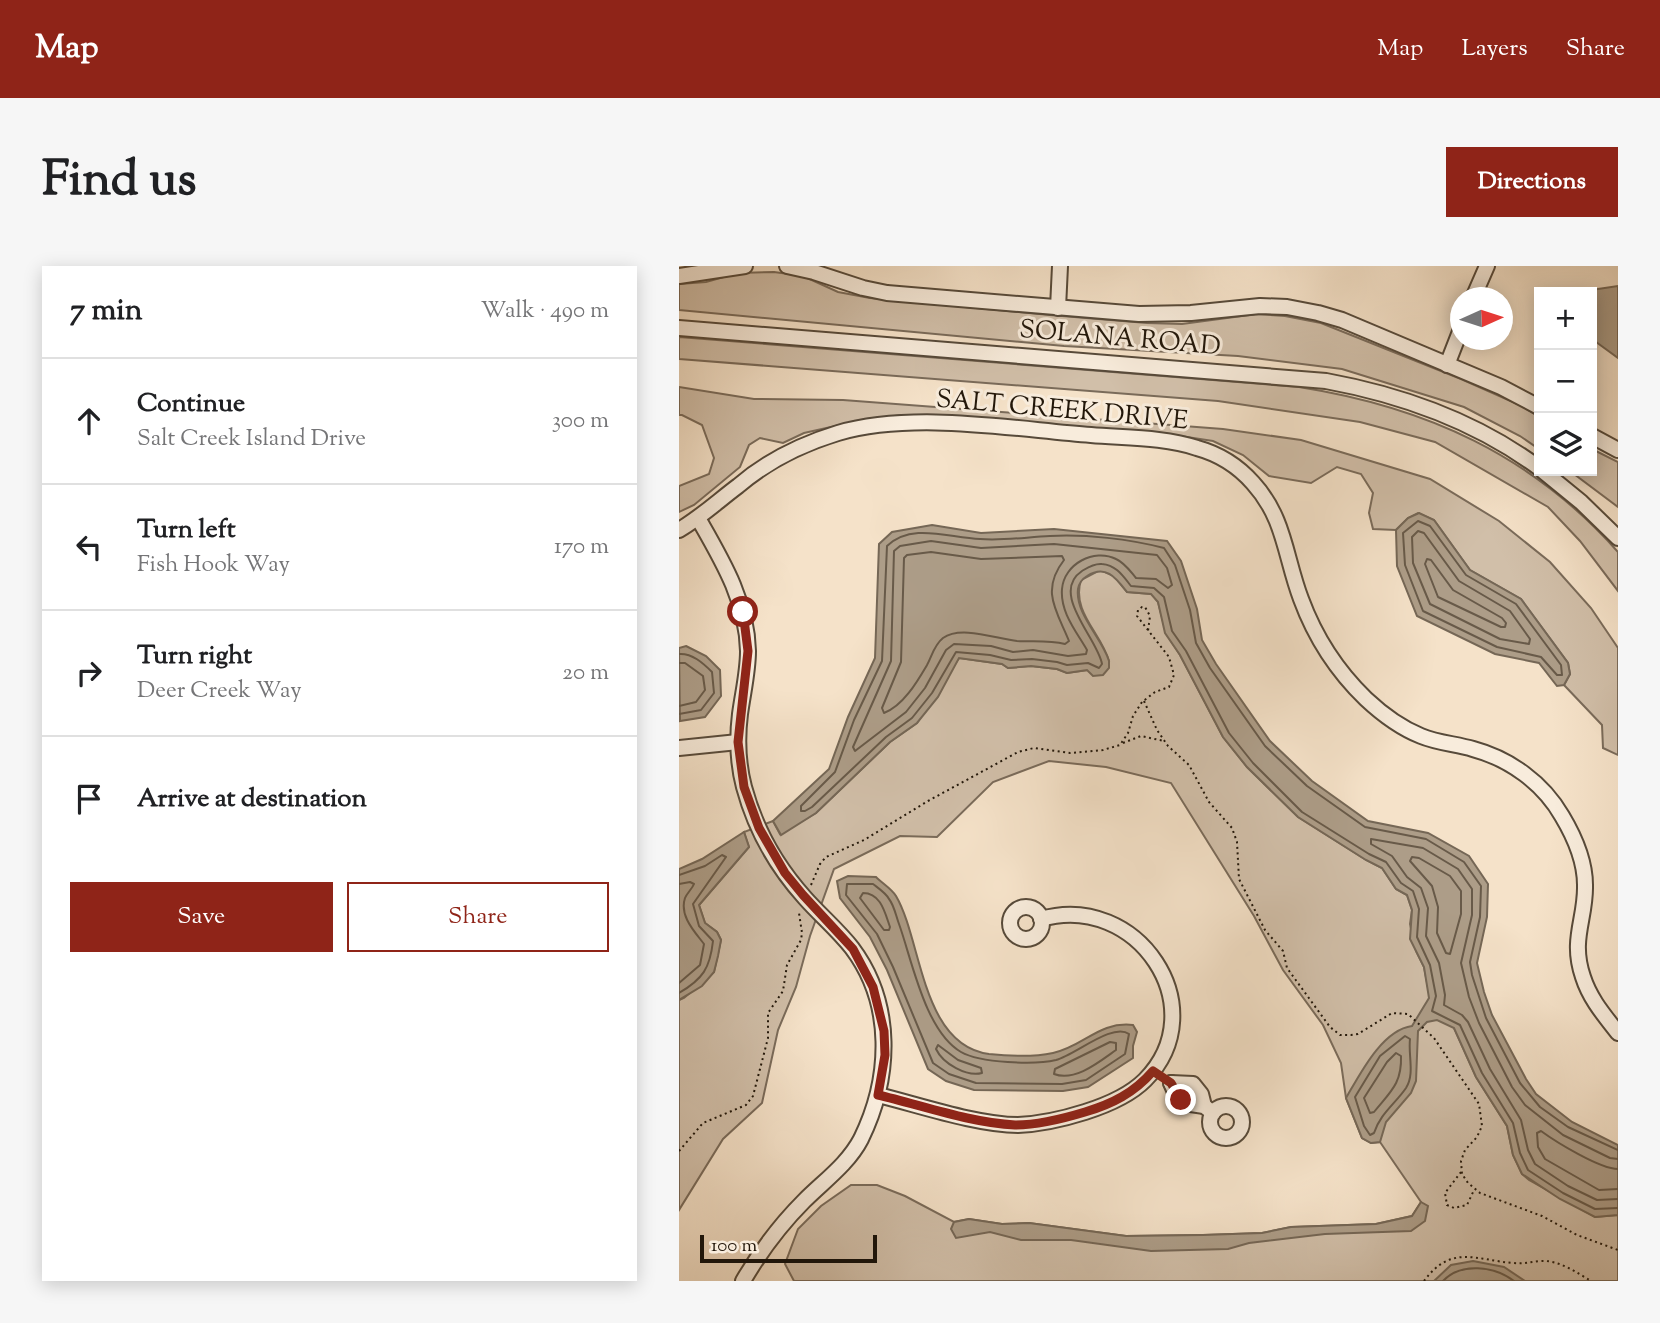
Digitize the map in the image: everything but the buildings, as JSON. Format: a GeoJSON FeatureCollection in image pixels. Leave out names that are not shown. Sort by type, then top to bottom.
{"type":"FeatureCollection","features":[{"type":"Feature","properties":{"kind":"street"},"geometry":{"type":"LineString","coordinates":[[679,276],[744,266]]}},
{"type":"Feature","properties":{"kind":"street"},"geometry":{"type":"LineString","coordinates":[[787,266],[887,293],[1058,308],[1156,314],[1260,306],[1287,307],[1342,320],[1501,387],[1534,404]]}},
{"type":"Feature","properties":{"kind":"street"},"geometry":{"type":"LineString","coordinates":[[1058,308],[1060,266]]}},
{"type":"Feature","properties":{"kind":"street"},"geometry":{"type":"LineString","coordinates":[[1478,287],[1487,266]]}},
{"type":"Feature","properties":{"kind":"street","name":"SOLANA ROAD"},"geometry":{"type":"LineString","coordinates":[[679,328],[1326,381],[1384,394],[1454,420],[1509,448],[1534,465]]}},
{"type":"Feature","properties":{"kind":"street"},"geometry":{"type":"LineString","coordinates":[[1447,365],[1453,350]]}},
{"type":"Feature","properties":{"kind":"street","name":"SALT CREEK DRIVE"},"geometry":{"type":"LineString","coordinates":[[679,530],[758,471],[783,456],[837,433],[888,424],[956,424],[1176,443],[1215,455],[1243,473],[1266,499],[1283,534],[1293,576],[1313,627],[1326,650],[1351,683],[1378,709],[1404,728],[1439,742],[1472,748],[1506,762],[1535,783],[1560,813],[1571,832],[1584,869],[1585,886],[1577,940],[1582,976],[1590,996],[1617,1030]]}},
{"type":"Feature","properties":{"kind":"street"},"geometry":{"type":"LineString","coordinates":[[1597,439],[1618,450]]}},
{"type":"Feature","properties":{"kind":"street","name":"SOLANA ROAD"},"geometry":{"type":"LineString","coordinates":[[1548,476],[1581,502],[1618,538]]}},
{"type":"Feature","properties":{"kind":"street"},"geometry":{"type":"LineString","coordinates":[[698,518],[736,589],[746,630],[747,675],[738,742],[744,787],[759,828],[785,873],[853,949],[873,987],[884,1031],[885,1055],[878,1095],[871,1116],[851,1154],[785,1222],[743,1281]]}},
{"type":"Feature","properties":{"kind":"street"},"geometry":{"type":"LineString","coordinates":[[679,748],[738,742]]}},
{"type":"Feature","properties":{"kind":"street"},"geometry":{"type":"LineString","coordinates":[[878,1095],[991,1122],[1017,1125],[1043,1123],[1117,1100],[1132,1092],[1153,1071],[1169,1039],[1171,1011],[1166,983],[1151,953],[1128,932],[1097,918],[1060,914],[1041,919]]}},
{"type":"Feature","properties":{"kind":"street"},"geometry":{"type":"LineString","coordinates":[[1153,1071],[1171,1083],[1184,1103],[1208,1109]]}},
{"type":"Feature","properties":{"kind":"path"},"geometry":{"type":"LineString","coordinates":[[1121,744],[1137,708],[1144,700],[1169,687],[1174,675],[1172,663],[1148,631],[1137,616],[1142,607],[1145,607],[1150,615],[1148,631]]}},
{"type":"Feature","properties":{"kind":"path"},"geometry":{"type":"LineString","coordinates":[[1144,700],[1157,730],[1189,765],[1209,802],[1232,828],[1237,842],[1239,879],[1265,930],[1283,951],[1287,968],[1330,1027],[1341,1035],[1351,1035],[1358,1034],[1392,1013],[1411,1016],[1426,1029],[1474,1095],[1481,1111],[1480,1132],[1462,1155],[1464,1178],[1475,1190],[1618,1250]]}},
{"type":"Feature","properties":{"kind":"path"},"geometry":{"type":"LineString","coordinates":[[679,1151],[703,1123],[746,1105],[753,1096],[768,1038],[768,1013],[783,992],[787,965],[801,940],[798,901],[827,857],[864,840],[928,801],[1018,752],[1034,748],[1070,753],[1103,750],[1115,748],[1141,736],[1165,741]]}},
{"type":"Feature","properties":{"kind":"path"},"geometry":{"type":"LineString","coordinates":[[1462,1171],[1445,1193],[1445,1202],[1454,1208],[1467,1205],[1475,1190]]}},
{"type":"Feature","properties":{"kind":"path"},"geometry":{"type":"LineString","coordinates":[[1424,1281],[1433,1269],[1443,1262],[1465,1256],[1515,1263],[1544,1261],[1569,1268],[1591,1281]]}},
{"type":"Feature","properties":{"kind":"shaded area"},"geometry":{"type":"Polygon","coordinates":[[[774,272],[803,276],[838,292],[870,298],[1050,315],[1182,324],[1257,314],[1321,323],[1522,406],[1534,414],[1534,446],[1464,407],[1342,369],[1238,356],[1064,346],[679,310],[679,284],[706,282],[738,273],[774,272]]]}},
{"type":"Feature","properties":{"kind":"shaded area"},"geometry":{"type":"Polygon","coordinates":[[[679,337],[1299,387],[1346,396],[1433,422],[1513,462],[1550,488],[1585,518],[1618,552],[1618,591],[1580,541],[1548,507],[1435,442],[1360,422],[1218,401],[679,359],[679,337]]]}},
{"type":"Feature","properties":{"kind":"shaded area"},"geometry":{"type":"Polygon","coordinates":[[[679,387],[754,399],[843,400],[1223,429],[1301,440],[1430,479],[1499,521],[1550,562],[1591,608],[1618,648],[1618,755],[1603,748],[1602,725],[1564,685],[1570,674],[1568,663],[1521,599],[1470,570],[1434,520],[1418,513],[1408,518],[1396,530],[1373,529],[1369,513],[1373,493],[1361,474],[1337,467],[1311,483],[1269,476],[1243,455],[1213,441],[1167,434],[903,415],[867,419],[804,433],[783,443],[760,438],[749,445],[740,467],[694,505],[679,512],[679,486],[709,474],[714,458],[702,425],[679,415],[679,387]]]}},
{"type":"Feature","properties":{"kind":"shaded area"},"geometry":{"type":"Polygon","coordinates":[[[1597,452],[1618,462],[1618,507],[1577,476],[1597,476],[1597,452]]]}},
{"type":"Feature","properties":{"kind":"shaded area"},"geometry":{"type":"Polygon","coordinates":[[[1100,570],[1114,576],[1127,592],[1152,594],[1158,602],[1166,633],[1223,737],[1247,767],[1298,817],[1382,868],[1396,889],[1407,895],[1412,910],[1410,924],[1416,951],[1424,967],[1430,998],[1454,1028],[1476,1077],[1507,1126],[1513,1155],[1522,1174],[1595,1217],[1618,1215],[1618,1281],[794,1281],[785,1264],[798,1229],[821,1206],[851,1185],[877,1185],[905,1196],[954,1222],[969,1219],[1002,1224],[1029,1223],[1126,1236],[1262,1233],[1291,1227],[1376,1224],[1412,1216],[1421,1202],[1380,1142],[1371,1143],[1362,1138],[1346,1098],[1341,1063],[1323,1025],[1283,970],[1254,916],[1171,783],[1106,767],[1049,761],[993,782],[937,837],[900,836],[834,869],[810,936],[796,987],[778,1030],[762,1103],[723,1139],[679,1210],[679,1000],[714,972],[721,940],[717,932],[705,923],[699,905],[749,847],[744,832],[773,821],[780,834],[816,813],[890,742],[917,723],[959,658],[1002,664],[1008,668],[1031,666],[1067,673],[1088,670],[1109,661],[1080,602],[1081,580],[1100,570]]]}},
{"type":"Feature","properties":{"kind":"water"},"geometry":{"type":"Polygon","coordinates":[[[1618,286],[1618,358],[1597,343],[1597,289],[1618,286]]]}},
{"type":"Feature","properties":{"kind":"water"},"geometry":{"type":"Polygon","coordinates":[[[1419,513],[1434,520],[1470,570],[1521,599],[1568,663],[1570,674],[1564,685],[1557,686],[1539,663],[1495,654],[1417,616],[1397,566],[1396,530],[1408,518],[1419,513]]]}},
{"type":"Feature","properties":{"kind":"water"},"geometry":{"type":"Polygon","coordinates":[[[932,525],[981,533],[1054,529],[1167,541],[1181,561],[1197,609],[1202,640],[1270,741],[1312,781],[1368,821],[1428,833],[1469,856],[1488,884],[1487,917],[1477,963],[1492,1015],[1536,1094],[1572,1122],[1618,1145],[1618,1215],[1595,1217],[1560,1199],[1522,1174],[1513,1155],[1507,1126],[1476,1077],[1454,1028],[1437,1020],[1427,1022],[1418,1031],[1416,1081],[1411,1093],[1386,1122],[1380,1142],[1371,1143],[1362,1138],[1346,1098],[1373,1054],[1391,1036],[1412,1026],[1429,998],[1424,967],[1410,939],[1412,910],[1407,895],[1396,889],[1382,868],[1298,817],[1247,767],[1223,737],[1180,655],[1165,633],[1158,602],[1151,594],[1127,592],[1110,574],[1100,571],[1087,576],[1078,589],[1081,608],[1109,661],[1109,668],[1103,675],[1093,676],[1087,670],[1067,673],[1031,666],[1008,668],[1002,664],[959,658],[938,697],[917,723],[890,742],[816,813],[781,835],[773,821],[829,769],[848,717],[875,658],[879,544],[892,532],[932,525]]]}},
{"type":"Feature","properties":{"kind":"water"},"geometry":{"type":"Polygon","coordinates":[[[686,646],[706,656],[720,670],[721,696],[705,717],[680,721],[679,648],[686,646]]]}},
{"type":"Feature","properties":{"kind":"water"},"geometry":{"type":"Polygon","coordinates":[[[744,832],[749,847],[699,905],[705,923],[717,932],[721,940],[714,972],[702,986],[679,1000],[679,869],[702,859],[744,832]]]}},
{"type":"Feature","properties":{"kind":"water"},"geometry":{"type":"Polygon","coordinates":[[[848,876],[876,877],[894,893],[905,915],[937,1012],[949,1032],[967,1046],[989,1054],[1046,1054],[1064,1050],[1110,1027],[1133,1025],[1137,1032],[1133,1058],[1088,1087],[1063,1091],[974,1090],[946,1081],[928,1069],[887,970],[870,937],[840,898],[837,881],[848,876]]]}},
{"type":"Feature","properties":{"kind":"water"},"geometry":{"type":"Polygon","coordinates":[[[1421,1202],[1428,1206],[1425,1221],[1411,1231],[1325,1234],[1249,1243],[1228,1249],[1151,1251],[1071,1240],[1021,1240],[990,1232],[956,1238],[951,1229],[954,1222],[969,1219],[1002,1224],[1029,1223],[1126,1236],[1262,1233],[1291,1227],[1376,1224],[1412,1216],[1421,1202]]]}},
{"type":"Feature","properties":{"kind":"water"},"geometry":{"type":"Polygon","coordinates":[[[1473,1261],[1504,1267],[1525,1281],[1434,1281],[1451,1265],[1473,1261]]]}},
{"type":"Feature","properties":{"kind":"route"},"geometry":{"type":"LineString","coordinates":[[743,612],[748,651],[738,742],[744,787],[771,852],[803,895],[853,949],[866,970],[880,1007],[884,1031],[885,1055],[878,1095],[991,1122],[1017,1125],[1043,1123],[1096,1109],[1117,1100],[1132,1092],[1153,1071],[1171,1083],[1181,1100]]}}]}
